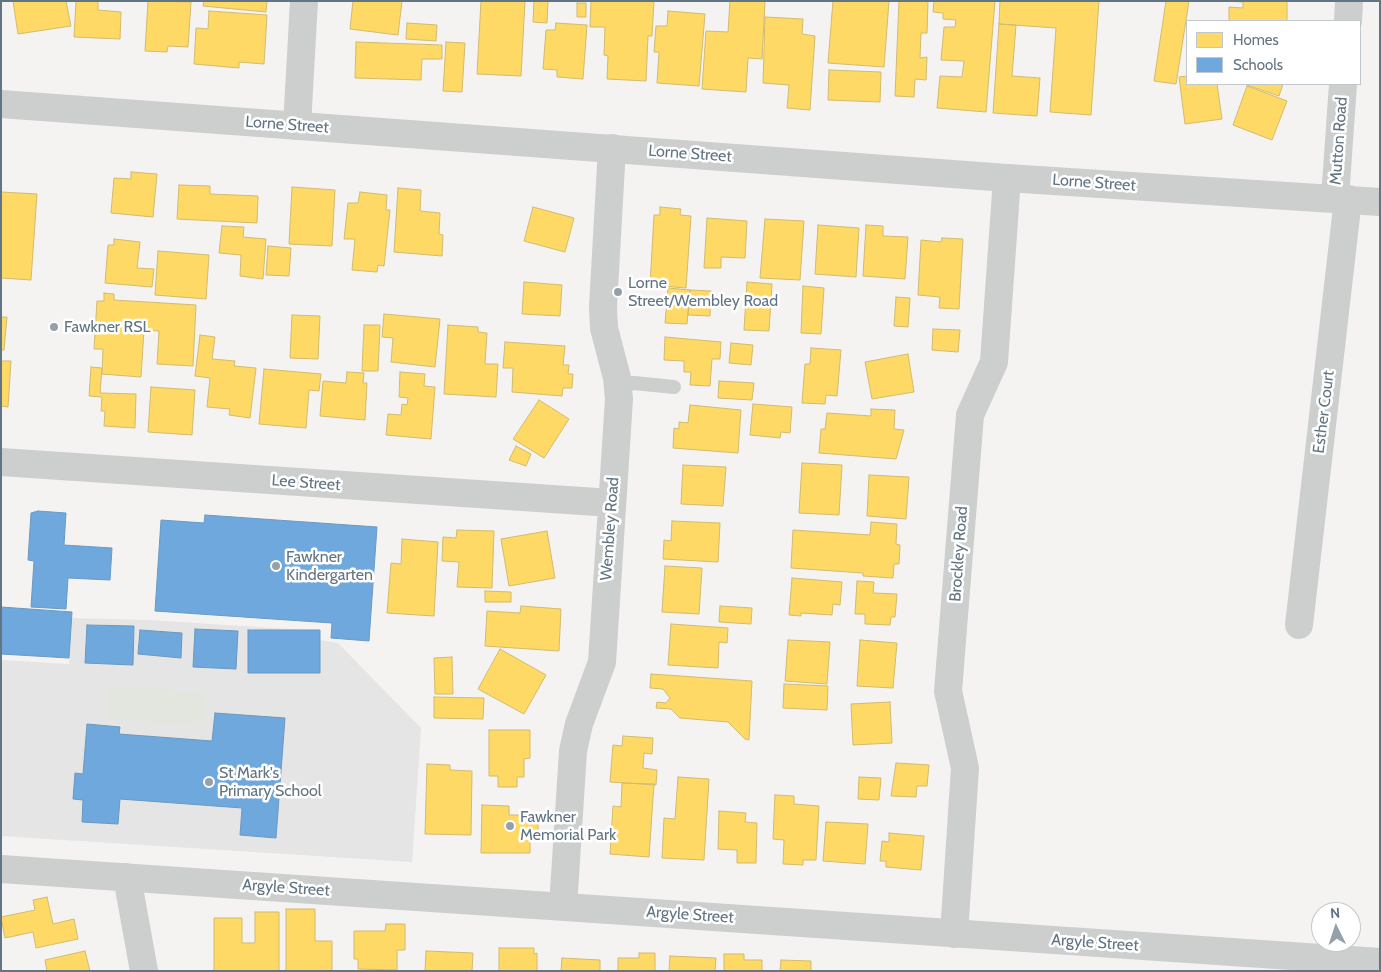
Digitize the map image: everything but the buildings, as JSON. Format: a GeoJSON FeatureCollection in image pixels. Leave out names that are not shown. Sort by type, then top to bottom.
{"type":"FeatureCollection","features":[{"type":"Feature","properties":{"kind":"street"},"geometry":{"type":"LineString","coordinates":[[297,126],[304,1]]}},
{"type":"Feature","properties":{"kind":"street"},"geometry":{"type":"LineString","coordinates":[[1348,20],[1349,1]]}},
{"type":"Feature","properties":{"kind":"street","name":"Mutton Road"},"geometry":{"type":"LineString","coordinates":[[1341,199],[1343,85]]}},
{"type":"Feature","properties":{"kind":"street","name":"Lorne Street"},"geometry":{"type":"LineString","coordinates":[[1,104],[1007,178],[1380,202]]}},
{"type":"Feature","properties":{"kind":"street","name":"Wembley Road"},"geometry":{"type":"LineString","coordinates":[[562,907],[573,751],[578,724],[602,662],[619,399],[618,386],[604,328],[603,307],[612,148]]}},
{"type":"Feature","properties":{"kind":"street","name":"Brockley Road"},"geometry":{"type":"LineString","coordinates":[[954,934],[966,768],[948,691],[970,415],[994,362],[1007,178]]}},
{"type":"Feature","properties":{"kind":"street","name":"Esther Court"},"geometry":{"type":"LineString","coordinates":[[1299,625],[1341,199]]}},
{"type":"Feature","properties":{"kind":"street","name":"Lee Street"},"geometry":{"type":"LineString","coordinates":[[1,462],[612,503]]}},
{"type":"Feature","properties":{"kind":"street","name":"Argyle Street"},"geometry":{"type":"LineString","coordinates":[[1,869],[1380,962]]}},
{"type":"Feature","properties":{"kind":"street"},"geometry":{"type":"LineString","coordinates":[[128,877],[144,971]]}},
{"type":"Feature","properties":{"kind":"lane"},"geometry":{"type":"LineString","coordinates":[[618,386],[634,383],[674,386]]}},
{"type":"Feature","properties":{"kind":"shaded area","name":"St Mark's Primary School"},"geometry":{"type":"Polygon","coordinates":[[[71,618],[149,620],[320,631],[320,640],[338,643],[421,728],[412,862],[1,836],[1,660],[69,664],[71,618]]]}},
{"type":"Feature","properties":{"kind":"shaded area"},"geometry":{"type":"Polygon","coordinates":[[[109,686],[206,693],[204,726],[106,719],[109,686]]]}},
{"type":"Feature","properties":{"kind":"place","name":"Lorne Street/Wembley Road"},"geometry":{"type":"Point","coordinates":[618,292]}},
{"type":"Feature","properties":{"kind":"place","name":"Fawkner RSL"},"geometry":{"type":"Point","coordinates":[54,327]}},
{"type":"Feature","properties":{"kind":"place","name":"Fawkner Kindergarten"},"geometry":{"type":"Point","coordinates":[276,566]}},
{"type":"Feature","properties":{"kind":"place","name":"St Mark's Primary School"},"geometry":{"type":"Point","coordinates":[209,782]}},
{"type":"Feature","properties":{"kind":"place","name":"Fawkner Memorial Park"},"geometry":{"type":"Point","coordinates":[510,826]}}]}
